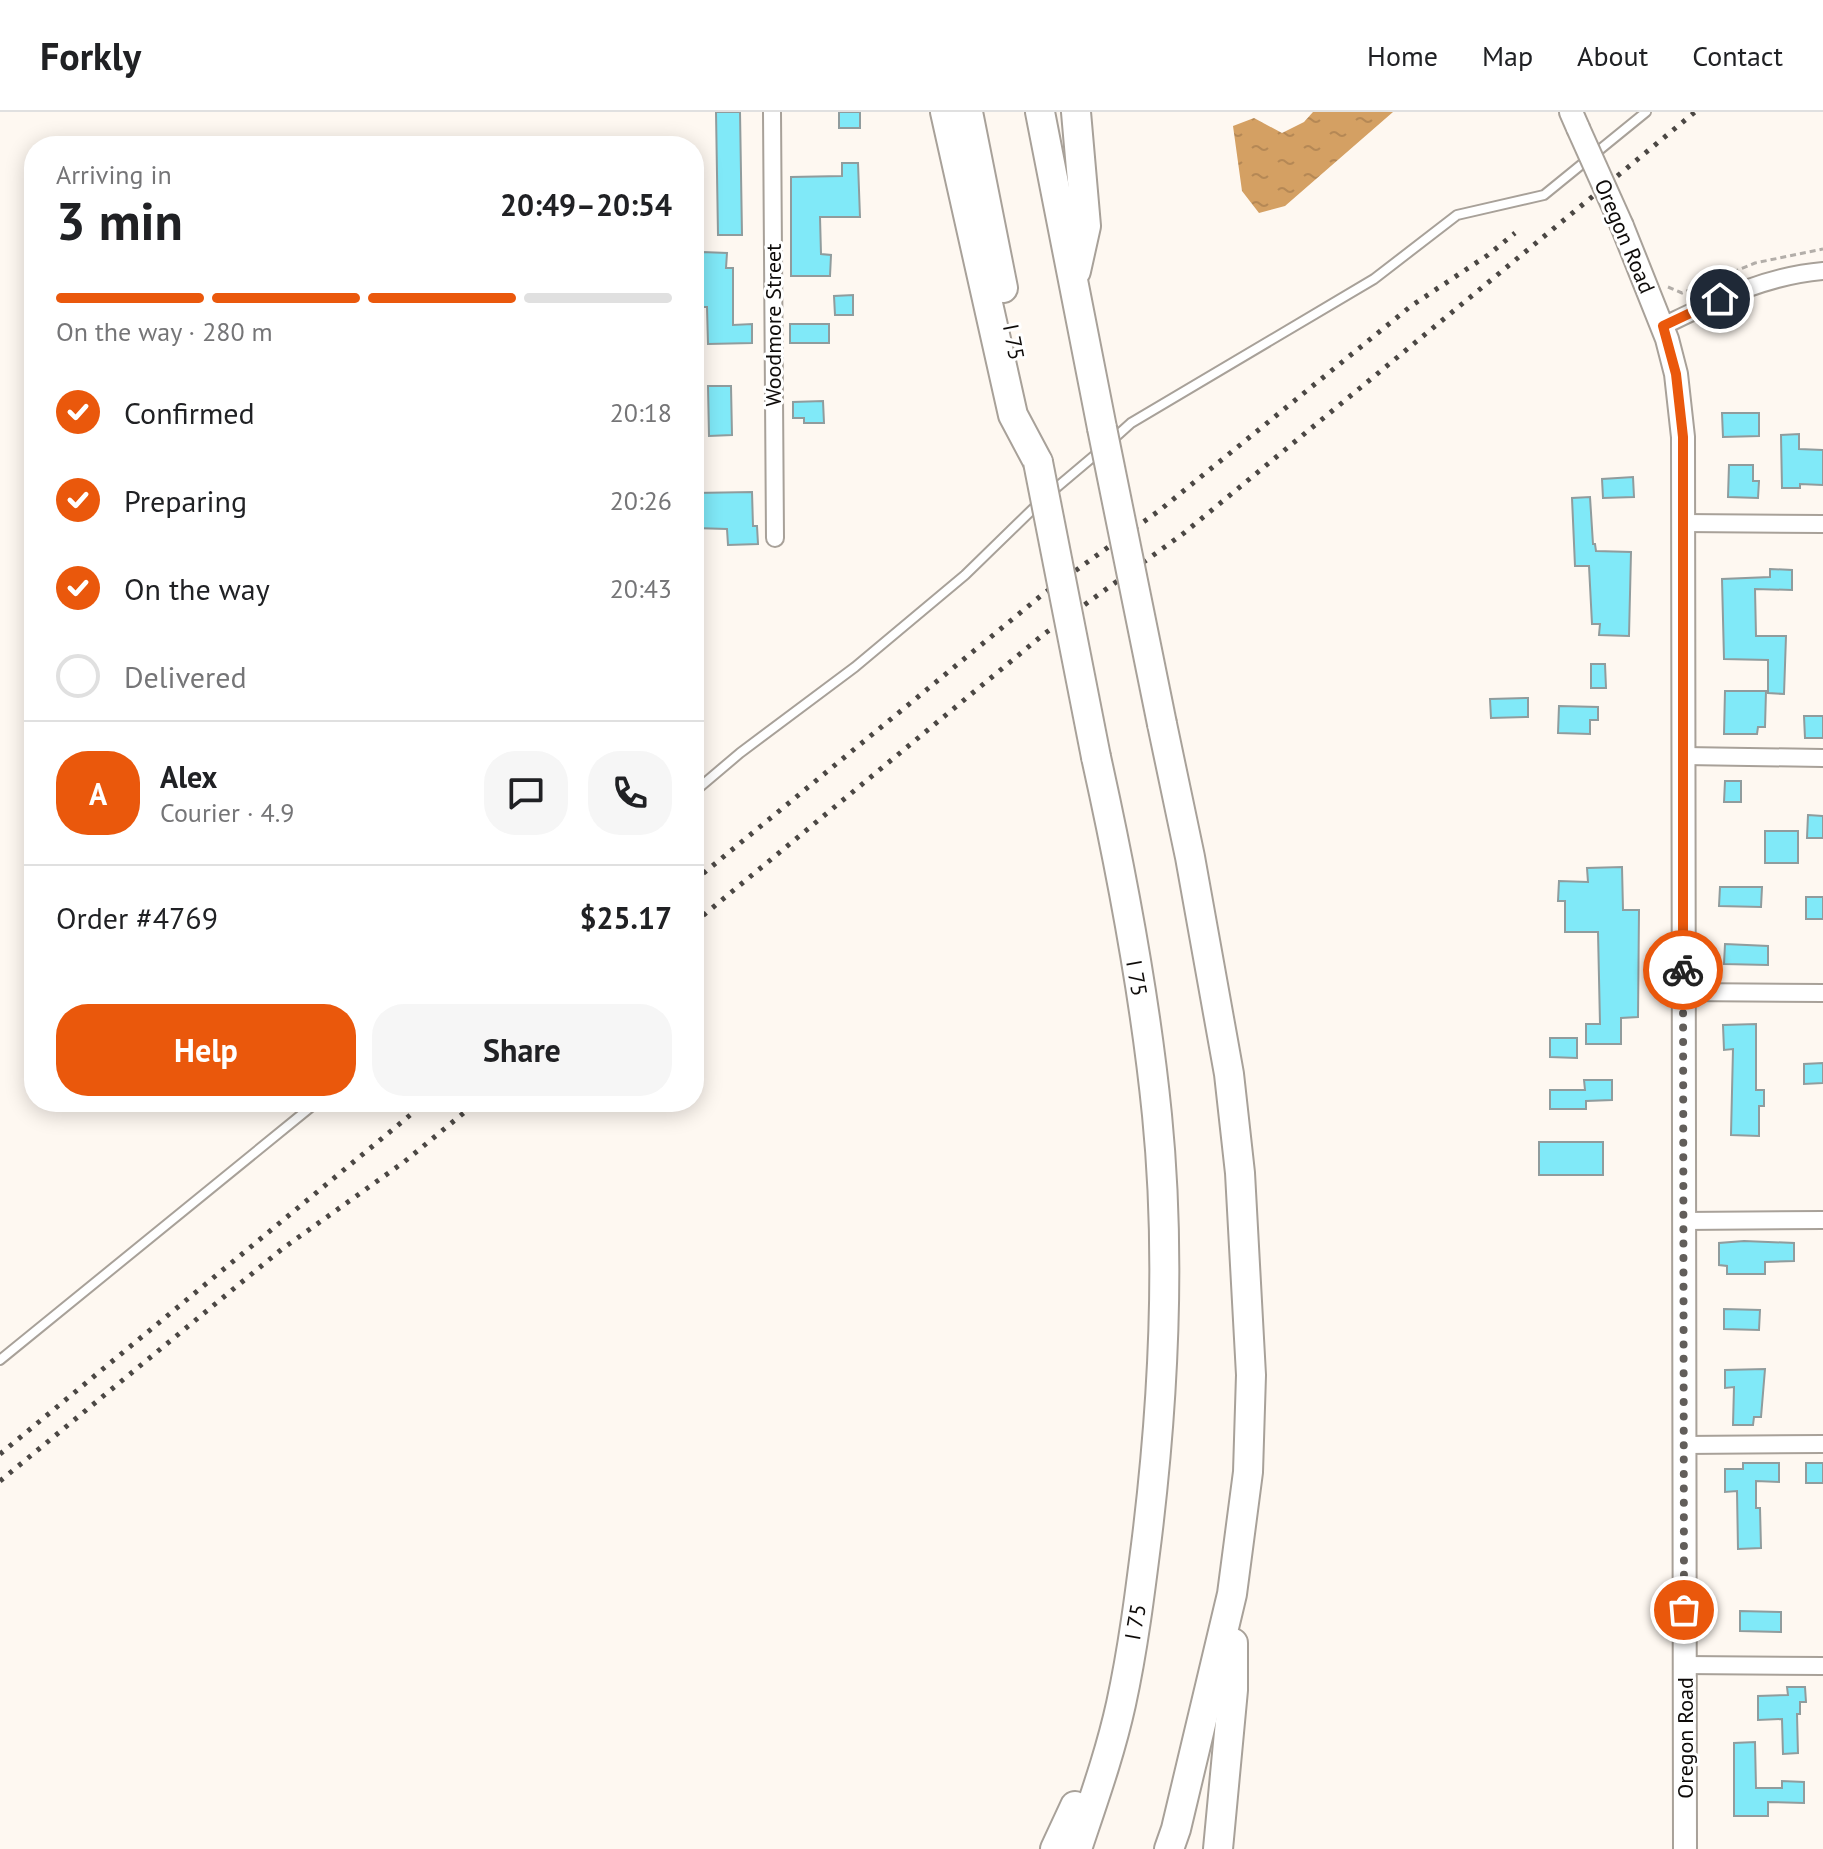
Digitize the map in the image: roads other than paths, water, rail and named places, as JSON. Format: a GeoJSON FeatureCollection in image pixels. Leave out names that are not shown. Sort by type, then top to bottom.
{"type":"FeatureCollection","features":[{"type":"Feature","properties":{"kind":"highway"},"geometry":{"type":"LineString","coordinates":[[945,112],[1013,415],[1038,462]]}},
{"type":"Feature","properties":{"kind":"highway","name":"I 75"},"geometry":{"type":"LineString","coordinates":[[968,112],[1096,757],[1149,1042],[1164,1221],[1164,1341],[1156,1465],[1139,1598],[1121,1703],[1077,1849]]}},
{"type":"Feature","properties":{"kind":"highway"},"geometry":{"type":"LineString","coordinates":[[1040,112],[1190,857],[1229,1074],[1240,1173],[1251,1375],[1248,1472],[1232,1594],[1194,1758],[1169,1849]]}},
{"type":"Feature","properties":{"kind":"highway"},"geometry":{"type":"LineString","coordinates":[[1073,283],[1086,226],[1076,112]]}},
{"type":"Feature","properties":{"kind":"highway"},"geometry":{"type":"LineString","coordinates":[[1218,1849],[1233,1690],[1232,1594]]}},
{"type":"Feature","properties":{"kind":"highway"},"geometry":{"type":"LineString","coordinates":[[1055,1849],[1121,1703]]}},
{"type":"Feature","properties":{"kind":"street","name":"Woodmore Street"},"geometry":{"type":"LineString","coordinates":[[772,112],[775,538]]}},
{"type":"Feature","properties":{"kind":"street","name":"Oregon Road"},"geometry":{"type":"LineString","coordinates":[[1575,120],[1663,326],[1676,374],[1683,437],[1685,1849]]}},
{"type":"Feature","properties":{"kind":"street"},"geometry":{"type":"LineString","coordinates":[[1663,326],[1753,286],[1823,271]]}},
{"type":"Feature","properties":{"kind":"street"},"geometry":{"type":"LineString","coordinates":[[1683,523],[1823,524]]}},
{"type":"Feature","properties":{"kind":"street"},"geometry":{"type":"LineString","coordinates":[[1685,756],[1823,758]]}},
{"type":"Feature","properties":{"kind":"street"},"geometry":{"type":"LineString","coordinates":[[1683,992],[1823,993]]}},
{"type":"Feature","properties":{"kind":"street"},"geometry":{"type":"LineString","coordinates":[[1683,1221],[1823,1220]]}},
{"type":"Feature","properties":{"kind":"street"},"geometry":{"type":"LineString","coordinates":[[1684,1445],[1823,1444]]}},
{"type":"Feature","properties":{"kind":"street"},"geometry":{"type":"LineString","coordinates":[[1684,1665],[1823,1666]]}},
{"type":"Feature","properties":{"kind":"lane"},"geometry":{"type":"LineString","coordinates":[[704,784],[855,667],[965,575],[1131,423],[1374,279],[1457,215],[1544,195],[1646,112]]}},
{"type":"Feature","properties":{"kind":"lane"},"geometry":{"type":"LineString","coordinates":[[0,1360],[305,1112]]}},
{"type":"Feature","properties":{"kind":"water"},"geometry":{"type":"Polygon","coordinates":[[[1313,112],[1393,112],[1285,206],[1259,213],[1242,191],[1233,126],[1254,118],[1282,133],[1304,122],[1313,112]]]}},
{"type":"Feature","properties":{"kind":"railway"},"geometry":{"type":"LineString","coordinates":[[704,915],[1044,634],[1184,533],[1695,112]]}},
{"type":"Feature","properties":{"kind":"railway"},"geometry":{"type":"LineString","coordinates":[[704,873],[1043,594],[1160,510],[1411,306],[1488,255],[1515,233]]}},
{"type":"Feature","properties":{"kind":"railway"},"geometry":{"type":"LineString","coordinates":[[0,1454],[414,1112]]}},
{"type":"Feature","properties":{"kind":"railway"},"geometry":{"type":"LineString","coordinates":[[0,1481],[282,1249],[404,1162],[465,1112]]}}]}
